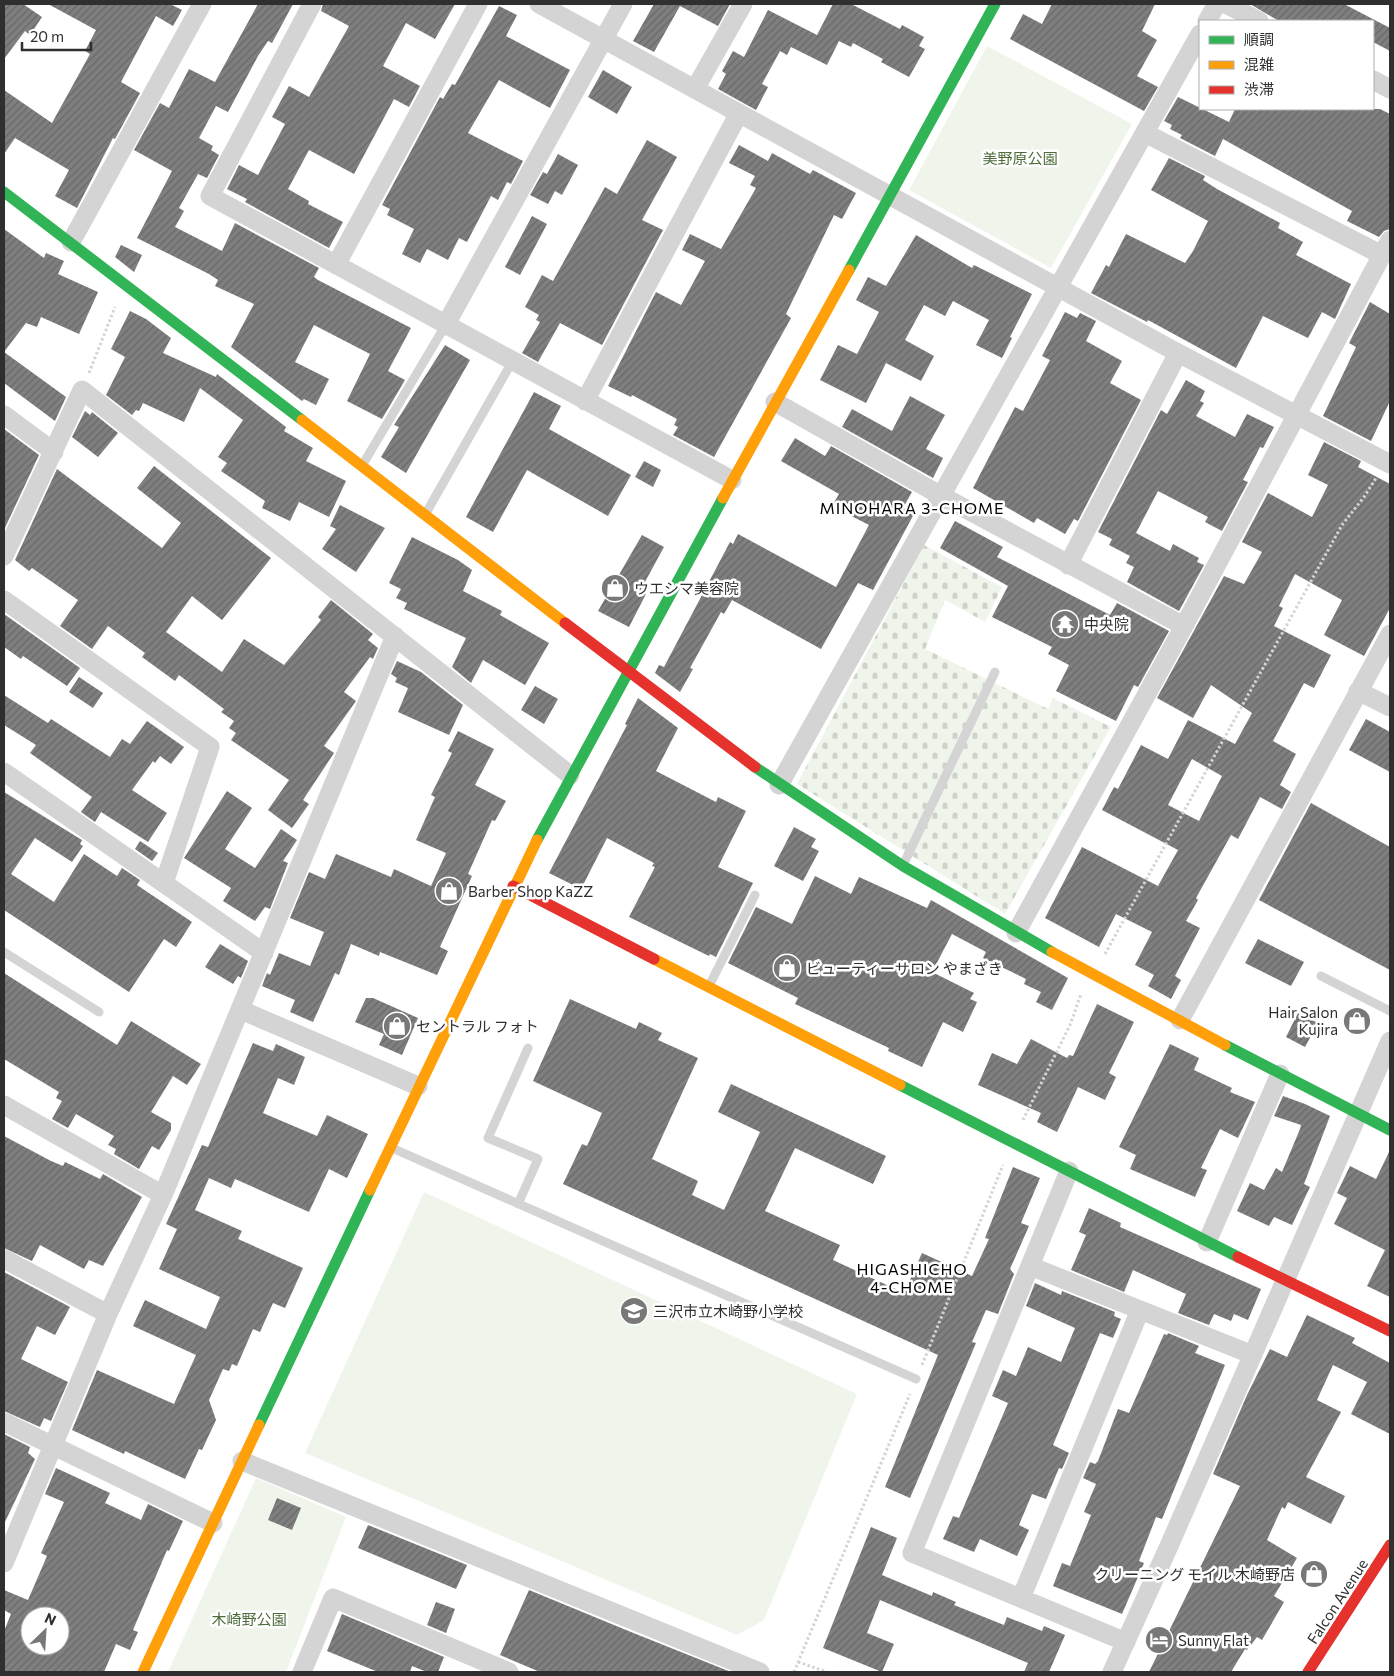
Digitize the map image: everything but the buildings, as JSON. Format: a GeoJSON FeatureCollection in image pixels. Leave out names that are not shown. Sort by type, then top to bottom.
{"type":"FeatureCollection","features":[{"type":"Feature","properties":{"kind":"street"},"geometry":{"type":"LineString","coordinates":[[71,242],[202,4]]}},
{"type":"Feature","properties":{"kind":"street"},"geometry":{"type":"LineString","coordinates":[[312,4],[210,196],[445,326],[732,480]]}},
{"type":"Feature","properties":{"kind":"street"},"geometry":{"type":"LineString","coordinates":[[336,265],[478,4]]}},
{"type":"Feature","properties":{"kind":"street"},"geometry":{"type":"LineString","coordinates":[[539,4],[1178,353],[1295,416],[1388,463]]}},
{"type":"Feature","properties":{"kind":"street"},"geometry":{"type":"LineString","coordinates":[[445,326],[623,4]]}},
{"type":"Feature","properties":{"kind":"street"},"geometry":{"type":"LineString","coordinates":[[695,90],[743,4]]}},
{"type":"Feature","properties":{"kind":"street"},"geometry":{"type":"LineString","coordinates":[[144,1672],[513,886],[570,775],[995,4]]}},
{"type":"Feature","properties":{"kind":"street"},"geometry":{"type":"LineString","coordinates":[[1209,20],[1217,4]]}},
{"type":"Feature","properties":{"kind":"street"},"geometry":{"type":"LineString","coordinates":[[1226,4],[1257,20]]}},
{"type":"Feature","properties":{"kind":"street"},"geometry":{"type":"LineString","coordinates":[[779,785],[1199,36]]}},
{"type":"Feature","properties":{"kind":"street"},"geometry":{"type":"LineString","coordinates":[[1374,81],[1390,89]]}},
{"type":"Feature","properties":{"kind":"street"},"geometry":{"type":"LineString","coordinates":[[585,401],[739,113]]}},
{"type":"Feature","properties":{"kind":"street"},"geometry":{"type":"LineString","coordinates":[[1016,933],[1184,626],[1386,248],[1145,133]]}},
{"type":"Feature","properties":{"kind":"street"},"geometry":{"type":"LineString","coordinates":[[4,192],[426,513],[628,672],[779,785],[903,866],[1016,933],[1280,1074],[1390,1130]]}},
{"type":"Feature","properties":{"kind":"street"},"geometry":{"type":"LineString","coordinates":[[1068,564],[1178,353]]}},
{"type":"Feature","properties":{"kind":"street"},"geometry":{"type":"LineString","coordinates":[[4,556],[82,390],[570,775]]}},
{"type":"Feature","properties":{"kind":"street"},"geometry":{"type":"LineString","coordinates":[[775,402],[940,495],[1184,626]]}},
{"type":"Feature","properties":{"kind":"street"},"geometry":{"type":"LineString","coordinates":[[4,415],[54,452]]}},
{"type":"Feature","properties":{"kind":"street"},"geometry":{"type":"LineString","coordinates":[[4,600],[210,747],[164,883]]}},
{"type":"Feature","properties":{"kind":"street"},"geometry":{"type":"LineString","coordinates":[[1180,1020],[1390,634]]}},
{"type":"Feature","properties":{"kind":"street"},"geometry":{"type":"LineString","coordinates":[[4,1563],[108,1314],[163,1195],[395,636]]}},
{"type":"Feature","properties":{"kind":"street"},"geometry":{"type":"LineString","coordinates":[[1358,690],[1390,707]]}},
{"type":"Feature","properties":{"kind":"street"},"geometry":{"type":"LineString","coordinates":[[4,772],[264,953]]}},
{"type":"Feature","properties":{"kind":"street"},"geometry":{"type":"LineString","coordinates":[[513,886],[1207,1242],[1390,1331]]}},
{"type":"Feature","properties":{"kind":"street"},"geometry":{"type":"LineString","coordinates":[[241,1010],[418,1086]]}},
{"type":"Feature","properties":{"kind":"street"},"geometry":{"type":"LineString","coordinates":[[1112,1672],[1287,1280],[1390,1041]]}},
{"type":"Feature","properties":{"kind":"street"},"geometry":{"type":"LineString","coordinates":[[1207,1242],[1280,1074]]}},
{"type":"Feature","properties":{"kind":"street"},"geometry":{"type":"LineString","coordinates":[[4,1105],[163,1195]]}},
{"type":"Feature","properties":{"kind":"street"},"geometry":{"type":"LineString","coordinates":[[1070,1171],[912,1553],[1126,1642]]}},
{"type":"Feature","properties":{"kind":"street"},"geometry":{"type":"LineString","coordinates":[[4,1259],[108,1314]]}},
{"type":"Feature","properties":{"kind":"street"},"geometry":{"type":"LineString","coordinates":[[1030,1266],[1253,1356]]}},
{"type":"Feature","properties":{"kind":"street"},"geometry":{"type":"LineString","coordinates":[[1021,1598],[1140,1310]]}},
{"type":"Feature","properties":{"kind":"street"},"geometry":{"type":"LineString","coordinates":[[4,1422],[52,1447],[213,1523]]}},
{"type":"Feature","properties":{"kind":"street"},"geometry":{"type":"LineString","coordinates":[[242,1461],[760,1672]]}},
{"type":"Feature","properties":{"kind":"street","name":"Falcon Avenue"},"geometry":{"type":"LineString","coordinates":[[1308,1672],[1390,1545]]}},
{"type":"Feature","properties":{"kind":"street"},"geometry":{"type":"LineString","coordinates":[[302,1672],[333,1598],[509,1672]]}},
{"type":"Feature","properties":{"kind":"lane"},"geometry":{"type":"LineString","coordinates":[[362,465],[445,326]]}},
{"type":"Feature","properties":{"kind":"lane"},"geometry":{"type":"LineString","coordinates":[[426,513],[512,362]]}},
{"type":"Feature","properties":{"kind":"lane"},"geometry":{"type":"LineString","coordinates":[[903,866],[996,672]]}},
{"type":"Feature","properties":{"kind":"lane"},"geometry":{"type":"LineString","coordinates":[[709,987],[755,895]]}},
{"type":"Feature","properties":{"kind":"lane"},"geometry":{"type":"LineString","coordinates":[[4,952],[99,1012]]}},
{"type":"Feature","properties":{"kind":"lane"},"geometry":{"type":"LineString","coordinates":[[1321,976],[1390,1012]]}},
{"type":"Feature","properties":{"kind":"lane"},"geometry":{"type":"LineString","coordinates":[[518,1204],[538,1159],[488,1138],[528,1048]]}},
{"type":"Feature","properties":{"kind":"lane"},"geometry":{"type":"LineString","coordinates":[[389,1147],[916,1379]]}},
{"type":"Feature","properties":{"kind":"path"},"geometry":{"type":"LineString","coordinates":[[82,390],[124,283]]}},
{"type":"Feature","properties":{"kind":"path"},"geometry":{"type":"LineString","coordinates":[[794,1672],[1013,1142],[1070,1025],[1082,992],[1342,525],[1364,498],[1388,463]]}},
{"type":"Feature","properties":{"kind":"path"},"geometry":{"type":"LineString","coordinates":[[798,1662],[827,1672]]}},
{"type":"Feature","properties":{"kind":"green space","name":"美野原公園"},"geometry":{"type":"Polygon","coordinates":[[[987,46],[1132,124],[1051,268],[909,190],[987,46]]]}},
{"type":"Feature","properties":{"kind":"green space"},"geometry":{"type":"Polygon","coordinates":[[[924,545],[1002,587],[985,622],[945,600],[925,649],[1048,709],[1053,698],[1111,727],[1005,914],[797,784],[924,545]]]}},
{"type":"Feature","properties":{"kind":"green space"},"geometry":{"type":"Polygon","coordinates":[[[424,1192],[857,1394],[764,1620],[737,1635],[305,1453],[424,1192]]]}},
{"type":"Feature","properties":{"kind":"green space","name":"木崎野公園"},"geometry":{"type":"Polygon","coordinates":[[[256,1478],[346,1517],[286,1672],[168,1672],[256,1478]]]}},
{"type":"Feature","properties":{"kind":"traffic: fast"},"geometry":{"type":"LineString","coordinates":[[849,270],[995,4]]}},
{"type":"Feature","properties":{"kind":"traffic: fast"},"geometry":{"type":"LineString","coordinates":[[4,192],[302,420]]}},
{"type":"Feature","properties":{"kind":"traffic: fast"},"geometry":{"type":"LineString","coordinates":[[537,840],[723,498]]}},
{"type":"Feature","properties":{"kind":"traffic: fast"},"geometry":{"type":"LineString","coordinates":[[755,767],[903,866],[1052,952]]}},
{"type":"Feature","properties":{"kind":"traffic: fast"},"geometry":{"type":"LineString","coordinates":[[1225,1045],[1390,1130]]}},
{"type":"Feature","properties":{"kind":"traffic: fast"},"geometry":{"type":"LineString","coordinates":[[900,1085],[1238,1257]]}},
{"type":"Feature","properties":{"kind":"traffic: fast"},"geometry":{"type":"LineString","coordinates":[[259,1425],[370,1190]]}},
{"type":"Feature","properties":{"kind":"traffic: slow"},"geometry":{"type":"LineString","coordinates":[[723,498],[849,270]]}},
{"type":"Feature","properties":{"kind":"traffic: slow"},"geometry":{"type":"LineString","coordinates":[[302,420],[565,623]]}},
{"type":"Feature","properties":{"kind":"traffic: slow"},"geometry":{"type":"LineString","coordinates":[[370,1190],[537,840]]}},
{"type":"Feature","properties":{"kind":"traffic: slow"},"geometry":{"type":"LineString","coordinates":[[1052,952],[1225,1045]]}},
{"type":"Feature","properties":{"kind":"traffic: slow"},"geometry":{"type":"LineString","coordinates":[[654,959],[900,1085]]}},
{"type":"Feature","properties":{"kind":"traffic: slow"},"geometry":{"type":"LineString","coordinates":[[143,1672],[259,1425]]}},
{"type":"Feature","properties":{"kind":"traffic: jam"},"geometry":{"type":"LineString","coordinates":[[565,623],[755,767]]}},
{"type":"Feature","properties":{"kind":"traffic: jam"},"geometry":{"type":"LineString","coordinates":[[513,886],[654,959]]}},
{"type":"Feature","properties":{"kind":"traffic: jam"},"geometry":{"type":"LineString","coordinates":[[1238,1257],[1390,1331]]}},
{"type":"Feature","properties":{"kind":"traffic: jam"},"geometry":{"type":"LineString","coordinates":[[1308,1672],[1390,1545]]}},
{"type":"Feature","properties":{"kind":"place","name":"ウエシマ美容院"},"geometry":{"type":"Point","coordinates":[615,588]}},
{"type":"Feature","properties":{"kind":"place","name":"中央院"},"geometry":{"type":"Point","coordinates":[1065,624]}},
{"type":"Feature","properties":{"kind":"place","name":"Barber Shop KaZZ"},"geometry":{"type":"Point","coordinates":[449,891]}},
{"type":"Feature","properties":{"kind":"place","name":"ビューティーサロン やまざき"},"geometry":{"type":"Point","coordinates":[787,968]}},
{"type":"Feature","properties":{"kind":"place","name":"Hair Salon Kujira"},"geometry":{"type":"Point","coordinates":[1357,1021]}},
{"type":"Feature","properties":{"kind":"place","name":"セントラル フォト"},"geometry":{"type":"Point","coordinates":[397,1026]}},
{"type":"Feature","properties":{"kind":"place","name":"三沢市立木崎野小学校"},"geometry":{"type":"Point","coordinates":[634,1311]}},
{"type":"Feature","properties":{"kind":"place","name":"クリーニング モイル 木崎野店"},"geometry":{"type":"Point","coordinates":[1314,1574]}},
{"type":"Feature","properties":{"kind":"place","name":"Sunny Flat"},"geometry":{"type":"Point","coordinates":[1159,1640]}},
{"type":"Feature","properties":{"kind":"district","name":"MINOHARA 3-CHOME"},"geometry":{"type":"Point","coordinates":[912,507]}},
{"type":"Feature","properties":{"kind":"district","name":"HIGASHICHO 4-CHOME"},"geometry":{"type":"Point","coordinates":[912,1277]}}]}
